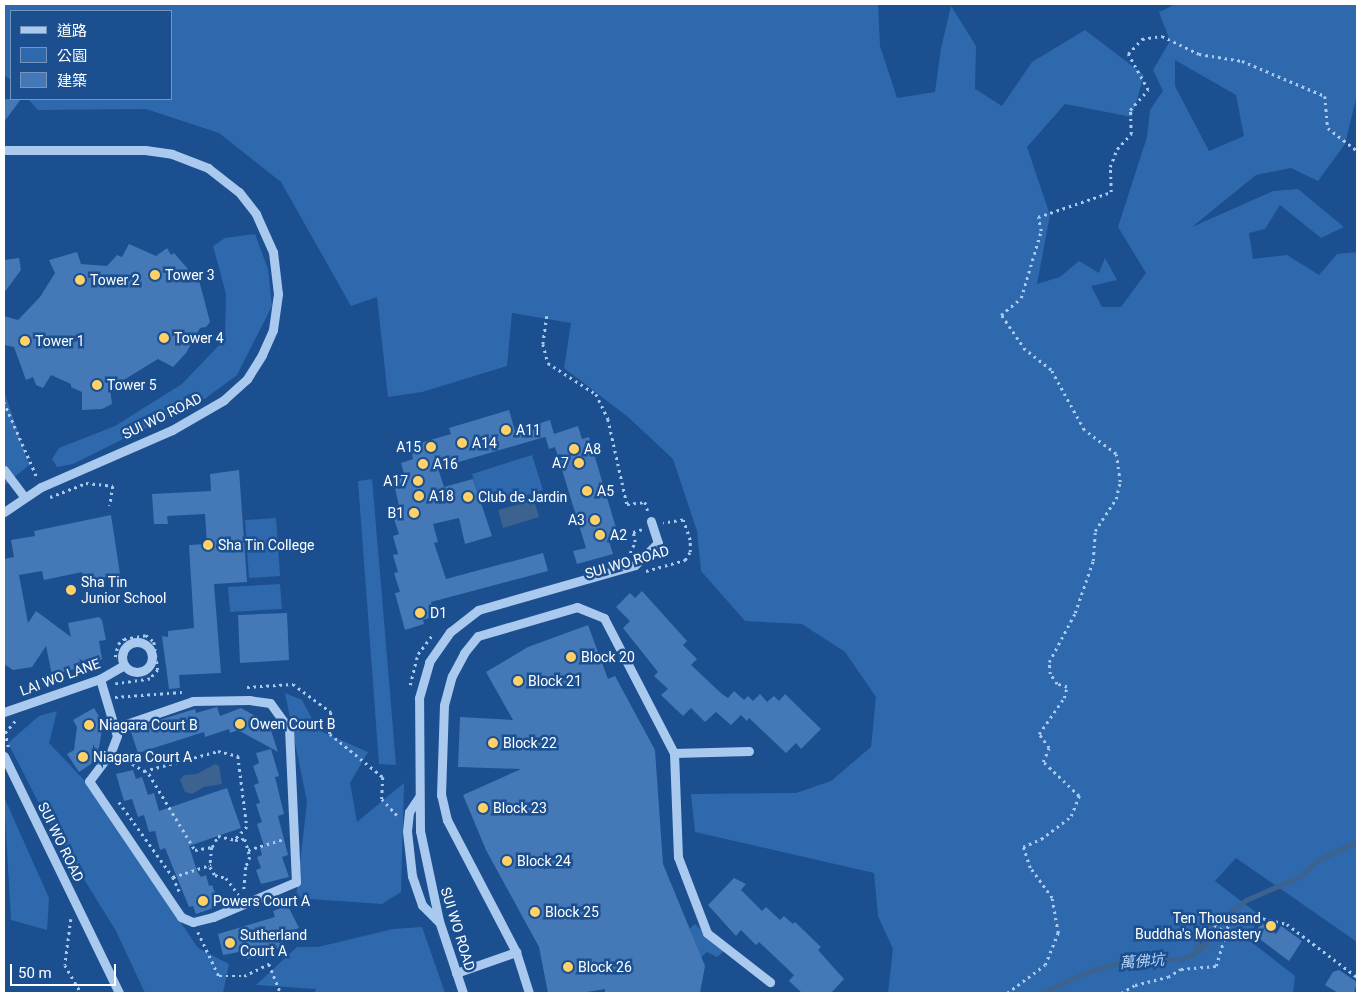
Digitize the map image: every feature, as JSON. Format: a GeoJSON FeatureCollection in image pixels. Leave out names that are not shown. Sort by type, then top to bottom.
{"type":"FeatureCollection","features":[{"type":"Feature","properties":{"kind":"street","name":"SUI WO ROAD"},"geometry":{"type":"LineString","coordinates":[[4,150],[130,149],[172,154],[196,162],[219,175],[248,202],[269,240],[278,280],[277,312],[268,342],[255,367],[236,390],[185,423],[55,480],[24,497],[4,512]]}},
{"type":"Feature","properties":{"kind":"street"},"geometry":{"type":"LineString","coordinates":[[4,470],[24,497]]}},
{"type":"Feature","properties":{"kind":"street","name":"SUI WO ROAD"},"geometry":{"type":"LineString","coordinates":[[463,993],[439,922],[420,831],[419,698],[429,662],[450,632],[478,610],[635,564],[658,543],[652,523]]}},
{"type":"Feature","properties":{"kind":"street"},"geometry":{"type":"LineString","coordinates":[[529,993],[516,952],[447,820],[441,795],[444,705],[452,676],[464,653],[478,636],[577,607],[604,618],[674,754],[678,857],[707,933],[770,982]]}},
{"type":"Feature","properties":{"kind":"street","name":"LAI WO LANE"},"geometry":{"type":"LineString","coordinates":[[4,712],[100,679],[124,665]]}},
{"type":"Feature","properties":{"kind":"street"},"geometry":{"type":"LineString","coordinates":[[100,679],[116,727],[111,752],[89,781],[181,918],[193,922],[244,906],[296,882],[289,729],[270,703],[249,700],[193,701],[116,727]]}},
{"type":"Feature","properties":{"kind":"street"},"geometry":{"type":"LineString","coordinates":[[674,754],[750,751]]}},
{"type":"Feature","properties":{"kind":"street","name":"SUI WO ROAD"},"geometry":{"type":"LineString","coordinates":[[4,756],[119,993]]}},
{"type":"Feature","properties":{"kind":"street"},"geometry":{"type":"LineString","coordinates":[[419,797],[409,812],[408,831],[412,876],[422,905],[439,922]]}},
{"type":"Feature","properties":{"kind":"street"},"geometry":{"type":"LineString","coordinates":[[456,973],[516,952]]}},
{"type":"Feature","properties":{"kind":"path"},"geometry":{"type":"LineString","coordinates":[[1007,993],[1044,965],[1058,933],[1052,898],[1030,868],[1023,847],[1041,839],[1072,816],[1079,796],[1043,762],[1049,748],[1039,734],[1056,713],[1067,687],[1056,684],[1050,674],[1049,662],[1075,613],[1093,561],[1095,531],[1116,498],[1120,482],[1116,454],[1084,430],[1051,370],[1025,350],[1001,315],[1021,298],[1041,231],[1038,217],[1111,192],[1110,167],[1117,149],[1131,134],[1130,110],[1148,90],[1128,54],[1142,39],[1162,36],[1199,54],[1242,61],[1325,96],[1328,128],[1357,152]]}},
{"type":"Feature","properties":{"kind":"path"},"geometry":{"type":"LineString","coordinates":[[547,316],[543,344],[548,363],[596,394],[608,418],[627,504],[645,502],[652,523]]}},
{"type":"Feature","properties":{"kind":"path"},"geometry":{"type":"LineString","coordinates":[[4,402],[37,477]]}},
{"type":"Feature","properties":{"kind":"path"},"geometry":{"type":"LineString","coordinates":[[41,501],[86,483],[113,486],[110,506]]}},
{"type":"Feature","properties":{"kind":"path","name":"SUI WO ROAD"},"geometry":{"type":"LineString","coordinates":[[626,558],[635,542],[633,532],[652,523],[683,520],[690,540],[690,552],[685,560],[638,573]]}},
{"type":"Feature","properties":{"kind":"path"},"geometry":{"type":"LineString","coordinates":[[409,691],[418,654],[439,628]]}},
{"type":"Feature","properties":{"kind":"path"},"geometry":{"type":"LineString","coordinates":[[293,684],[331,712],[330,734],[383,777],[382,799],[399,818]]}},
{"type":"Feature","properties":{"kind":"path"},"geometry":{"type":"LineString","coordinates":[[116,766],[122,758],[124,750]]}},
{"type":"Feature","properties":{"kind":"path"},"geometry":{"type":"LineString","coordinates":[[144,771],[218,751],[238,756],[247,827],[235,840]]}},
{"type":"Feature","properties":{"kind":"path"},"geometry":{"type":"LineString","coordinates":[[111,752],[144,771],[168,801],[195,850],[212,847]]}},
{"type":"Feature","properties":{"kind":"path"},"geometry":{"type":"LineString","coordinates":[[115,797],[173,877],[180,894]]}},
{"type":"Feature","properties":{"kind":"path"},"geometry":{"type":"LineString","coordinates":[[218,836],[235,840],[245,839],[248,850],[244,906],[237,890],[226,878],[215,875],[211,865],[212,847],[218,836]]}},
{"type":"Feature","properties":{"kind":"path"},"geometry":{"type":"LineString","coordinates":[[248,850],[289,837]]}},
{"type":"Feature","properties":{"kind":"path"},"geometry":{"type":"LineString","coordinates":[[173,877],[211,865]]}},
{"type":"Feature","properties":{"kind":"path"},"geometry":{"type":"LineString","coordinates":[[1121,993],[1134,985],[1168,977],[1182,969],[1216,966],[1230,919],[1244,914],[1287,924],[1357,977]]}},
{"type":"Feature","properties":{"kind":"path"},"geometry":{"type":"LineString","coordinates":[[71,918],[65,965],[81,993]]}},
{"type":"Feature","properties":{"kind":"path"},"geometry":{"type":"LineString","coordinates":[[1209,921],[1227,933]]}},
{"type":"Feature","properties":{"kind":"path"},"geometry":{"type":"LineString","coordinates":[[193,922],[219,976],[244,976],[269,964],[280,993]]}},
{"type":"Feature","properties":{"kind":"green space"},"geometry":{"type":"Polygon","coordinates":[[[4,4],[878,4],[880,46],[897,98],[935,92],[941,48],[951,6],[976,46],[975,89],[1002,106],[1032,62],[1085,30],[1144,75],[1132,117],[1065,104],[1027,147],[1050,215],[1037,284],[1060,277],[1079,261],[1099,273],[1105,258],[1117,280],[1091,286],[1102,307],[1121,307],[1146,273],[1118,227],[1147,137],[1150,110],[1163,91],[1153,70],[1170,41],[1159,12],[1176,4],[1357,4],[1357,95],[1345,144],[1318,181],[1291,168],[1256,175],[1192,227],[1273,191],[1298,189],[1344,227],[1321,238],[1280,205],[1265,229],[1249,233],[1253,259],[1287,255],[1319,275],[1337,254],[1357,252],[1357,942],[1236,858],[1215,881],[1258,914],[1250,941],[1295,976],[1293,993],[888,993],[893,949],[878,916],[874,873],[695,832],[691,794],[796,793],[831,781],[871,747],[876,697],[845,652],[802,624],[745,621],[701,571],[697,531],[673,459],[628,417],[564,368],[571,323],[512,313],[507,366],[422,392],[388,397],[377,297],[351,306],[281,182],[219,133],[146,109],[38,110],[29,100],[172,100],[172,10],[10,10],[10,79],[4,75],[4,4]],[[1175,60],[1175,86],[1209,151],[1244,136],[1236,95],[1175,60]]]}},
{"type":"Feature","properties":{"kind":"green space"},"geometry":{"type":"Polygon","coordinates":[[[255,234],[268,269],[272,306],[237,375],[206,398],[73,464],[57,467],[52,459],[59,448],[115,426],[182,384],[225,339],[226,294],[213,246],[225,238],[255,234]]]}},
{"type":"Feature","properties":{"kind":"green space"},"geometry":{"type":"Polygon","coordinates":[[[4,391],[29,465],[4,486],[4,391]]]}},
{"type":"Feature","properties":{"kind":"green space"},"geometry":{"type":"Polygon","coordinates":[[[532,455],[543,490],[497,504],[481,504],[472,474],[532,455]]]}},
{"type":"Feature","properties":{"kind":"green space"},"geometry":{"type":"Polygon","coordinates":[[[372,479],[396,765],[379,764],[358,481],[372,479]]]}},
{"type":"Feature","properties":{"kind":"green space"},"geometry":{"type":"Polygon","coordinates":[[[276,518],[280,576],[249,578],[245,520],[276,518]]]}},
{"type":"Feature","properties":{"kind":"green space"},"geometry":{"type":"Polygon","coordinates":[[[280,584],[282,609],[230,612],[228,587],[280,584]]]}},
{"type":"Feature","properties":{"kind":"green space"},"geometry":{"type":"Polygon","coordinates":[[[285,693],[302,700],[318,730],[368,752],[350,783],[357,822],[404,783],[401,892],[382,904],[296,898],[307,802],[285,693]]]}},
{"type":"Feature","properties":{"kind":"green space"},"geometry":{"type":"Polygon","coordinates":[[[57,711],[49,743],[84,780],[198,948],[229,964],[223,993],[145,993],[116,931],[48,821],[8,743],[39,716],[57,711]]]}},
{"type":"Feature","properties":{"kind":"green space"},"geometry":{"type":"Polygon","coordinates":[[[4,797],[49,898],[47,930],[11,920],[4,797]]]}},
{"type":"Feature","properties":{"kind":"green space"},"geometry":{"type":"Polygon","coordinates":[[[695,924],[724,951],[717,957],[707,952],[687,970],[678,940],[695,924]]]}},
{"type":"Feature","properties":{"kind":"green space"},"geometry":{"type":"Polygon","coordinates":[[[422,927],[445,993],[314,993],[316,989],[256,985],[297,947],[318,947],[393,929],[422,927]]]}},
{"type":"Feature","properties":{"kind":"shaded area"},"geometry":{"type":"Polygon","coordinates":[[[534,500],[539,517],[503,528],[498,510],[534,500]]]}},
{"type":"Feature","properties":{"kind":"shaded area"},"geometry":{"type":"Polygon","coordinates":[[[215,764],[219,766],[222,784],[204,787],[192,794],[185,792],[180,780],[184,775],[197,774],[215,764]]]}},
{"type":"Feature","properties":{"kind":"shaded area"},"geometry":{"type":"Polygon","coordinates":[[[1202,937],[1210,939],[1209,947],[1198,955],[1195,946],[1202,937]]]}},
{"type":"Feature","properties":{"kind":"building"},"geometry":{"type":"Polygon","coordinates":[[[4,99],[20,100],[4,122],[4,99]]]}},
{"type":"Feature","properties":{"kind":"building"},"geometry":{"type":"Polygon","coordinates":[[[129,244],[156,256],[167,248],[171,255],[174,253],[188,269],[185,274],[199,280],[210,322],[206,327],[200,328],[186,353],[173,367],[158,359],[122,381],[123,386],[110,389],[112,404],[102,409],[82,410],[82,392],[71,387],[71,384],[51,375],[43,388],[36,385],[33,377],[26,380],[14,347],[4,345],[4,316],[18,320],[40,297],[55,273],[49,260],[77,252],[81,264],[107,266],[117,255],[122,257],[129,244]]]}},
{"type":"Feature","properties":{"kind":"building"},"geometry":{"type":"Polygon","coordinates":[[[19,258],[21,270],[4,293],[4,260],[19,258]]]}},
{"type":"Feature","properties":{"kind":"building"},"geometry":{"type":"Polygon","coordinates":[[[509,410],[515,431],[550,420],[554,434],[578,426],[582,439],[589,437],[619,538],[609,541],[613,554],[577,564],[573,551],[586,548],[555,447],[549,449],[545,437],[438,468],[444,487],[473,479],[492,536],[465,544],[459,518],[433,524],[438,542],[434,543],[446,579],[543,553],[548,571],[431,602],[435,616],[423,620],[424,624],[405,630],[395,593],[400,592],[394,573],[398,572],[393,555],[398,554],[393,536],[399,534],[392,513],[400,510],[393,480],[405,477],[401,463],[413,459],[410,446],[451,434],[449,428],[509,410]]]}},
{"type":"Feature","properties":{"kind":"building"},"geometry":{"type":"Polygon","coordinates":[[[239,470],[247,582],[214,584],[221,673],[179,675],[180,688],[169,689],[162,636],[168,637],[168,631],[194,628],[189,545],[207,544],[205,514],[167,516],[168,524],[154,524],[152,494],[211,491],[210,474],[239,470]]]}},
{"type":"Feature","properties":{"kind":"building"},"geometry":{"type":"Polygon","coordinates":[[[111,515],[120,574],[96,579],[98,587],[86,590],[82,572],[44,580],[42,571],[19,575],[28,623],[36,611],[71,637],[68,623],[99,617],[102,620],[106,640],[99,641],[102,659],[98,663],[52,675],[46,646],[32,667],[13,670],[4,664],[4,559],[14,557],[11,540],[35,536],[34,531],[111,515]]]}},
{"type":"Feature","properties":{"kind":"building"},"geometry":{"type":"Polygon","coordinates":[[[642,591],[687,641],[683,645],[697,659],[691,665],[722,694],[728,698],[734,691],[744,700],[748,696],[753,701],[760,694],[767,702],[774,696],[779,701],[785,694],[821,729],[801,749],[796,743],[786,753],[749,718],[747,721],[741,715],[731,725],[716,712],[705,722],[691,708],[683,716],[661,695],[668,689],[654,676],[658,672],[623,628],[630,621],[616,607],[630,593],[635,598],[642,591]]]}},
{"type":"Feature","properties":{"kind":"building"},"geometry":{"type":"Polygon","coordinates":[[[287,613],[289,660],[240,663],[238,615],[287,613]]]}},
{"type":"Feature","properties":{"kind":"building"},"geometry":{"type":"Polygon","coordinates":[[[588,625],[608,679],[615,676],[655,750],[663,864],[705,966],[700,993],[605,993],[605,989],[581,993],[548,993],[539,947],[486,850],[463,795],[521,769],[458,767],[460,717],[513,720],[486,672],[528,647],[588,625]]]}},
{"type":"Feature","properties":{"kind":"building"},"geometry":{"type":"Polygon","coordinates":[[[217,707],[220,716],[241,708],[269,724],[278,752],[238,730],[230,733],[229,729],[205,737],[204,732],[138,753],[130,729],[195,709],[196,713],[217,707]]]}},
{"type":"Feature","properties":{"kind":"building"},"geometry":{"type":"Polygon","coordinates":[[[94,708],[103,723],[97,760],[79,772],[67,754],[74,750],[77,727],[73,720],[94,708]]]}},
{"type":"Feature","properties":{"kind":"building"},"geometry":{"type":"Polygon","coordinates":[[[271,749],[279,776],[275,777],[284,814],[278,816],[288,855],[282,857],[289,877],[261,884],[256,870],[261,868],[257,857],[262,855],[260,848],[264,846],[257,824],[262,822],[256,804],[260,803],[254,785],[259,783],[253,766],[259,763],[256,753],[271,749]]]}},
{"type":"Feature","properties":{"kind":"building"},"geometry":{"type":"Polygon","coordinates":[[[133,770],[136,779],[142,777],[148,795],[154,793],[159,811],[227,788],[241,828],[189,846],[197,871],[201,877],[206,875],[209,886],[212,885],[218,901],[215,903],[216,907],[196,914],[193,906],[189,907],[165,848],[160,850],[155,831],[149,832],[144,815],[138,817],[132,799],[124,801],[116,774],[133,770]]]}},
{"type":"Feature","properties":{"kind":"building"},"geometry":{"type":"Polygon","coordinates":[[[734,878],[746,884],[741,890],[762,911],[766,907],[780,920],[784,916],[793,924],[795,922],[821,947],[818,950],[844,979],[831,993],[802,993],[789,981],[794,975],[759,942],[756,945],[741,930],[736,936],[708,905],[734,878]]]}},
{"type":"Feature","properties":{"kind":"building"},"geometry":{"type":"Polygon","coordinates":[[[288,906],[299,928],[281,934],[284,946],[247,959],[244,951],[223,955],[218,934],[275,917],[273,911],[288,906]]]}},
{"type":"Feature","properties":{"kind":"building"},"geometry":{"type":"Polygon","coordinates":[[[1262,923],[1276,934],[1281,926],[1302,941],[1289,961],[1253,934],[1262,923]]]}},
{"type":"Feature","properties":{"kind":"building"},"geometry":{"type":"Polygon","coordinates":[[[1339,970],[1357,982],[1354,993],[1338,993],[1325,985],[1333,972],[1339,970]]]}},
{"type":"Feature","properties":{"kind":"waterway","name":"萬佛坑"},"geometry":{"type":"LineString","coordinates":[[1041,993],[1090,971],[1126,961],[1183,959],[1192,955],[1214,925],[1246,900],[1299,877],[1318,860],[1357,841]]}},
{"type":"Feature","properties":{"kind":"place","name":"Tower 3"},"geometry":{"type":"Point","coordinates":[155,275]}},
{"type":"Feature","properties":{"kind":"place","name":"Tower 2"},"geometry":{"type":"Point","coordinates":[80,280]}},
{"type":"Feature","properties":{"kind":"place","name":"Tower 4"},"geometry":{"type":"Point","coordinates":[164,338]}},
{"type":"Feature","properties":{"kind":"place","name":"Tower 1"},"geometry":{"type":"Point","coordinates":[25,341]}},
{"type":"Feature","properties":{"kind":"place","name":"Tower 5"},"geometry":{"type":"Point","coordinates":[97,385]}},
{"type":"Feature","properties":{"kind":"place","name":"A11"},"geometry":{"type":"Point","coordinates":[506,430]}},
{"type":"Feature","properties":{"kind":"place","name":"A14"},"geometry":{"type":"Point","coordinates":[462,443]}},
{"type":"Feature","properties":{"kind":"place","name":"A15"},"geometry":{"type":"Point","coordinates":[431,447]}},
{"type":"Feature","properties":{"kind":"place","name":"A8"},"geometry":{"type":"Point","coordinates":[574,449]}},
{"type":"Feature","properties":{"kind":"place","name":"A7"},"geometry":{"type":"Point","coordinates":[579,463]}},
{"type":"Feature","properties":{"kind":"place","name":"A16"},"geometry":{"type":"Point","coordinates":[423,464]}},
{"type":"Feature","properties":{"kind":"place","name":"A17"},"geometry":{"type":"Point","coordinates":[418,481]}},
{"type":"Feature","properties":{"kind":"place","name":"A5"},"geometry":{"type":"Point","coordinates":[587,491]}},
{"type":"Feature","properties":{"kind":"place","name":"A18"},"geometry":{"type":"Point","coordinates":[419,496]}},
{"type":"Feature","properties":{"kind":"place","name":"Club de Jardin"},"geometry":{"type":"Point","coordinates":[468,497]}},
{"type":"Feature","properties":{"kind":"place","name":"B1"},"geometry":{"type":"Point","coordinates":[414,513]}},
{"type":"Feature","properties":{"kind":"place","name":"A3"},"geometry":{"type":"Point","coordinates":[595,520]}},
{"type":"Feature","properties":{"kind":"place","name":"A2"},"geometry":{"type":"Point","coordinates":[600,535]}},
{"type":"Feature","properties":{"kind":"place","name":"Sha Tin College"},"geometry":{"type":"Point","coordinates":[208,545]}},
{"type":"Feature","properties":{"kind":"place","name":"Sha Tin Junior School"},"geometry":{"type":"Point","coordinates":[71,590]}},
{"type":"Feature","properties":{"kind":"place","name":"D1"},"geometry":{"type":"Point","coordinates":[420,613]}},
{"type":"Feature","properties":{"kind":"place","name":"Block 20"},"geometry":{"type":"Point","coordinates":[571,657]}},
{"type":"Feature","properties":{"kind":"place","name":"Block 21"},"geometry":{"type":"Point","coordinates":[518,681]}},
{"type":"Feature","properties":{"kind":"place","name":"Owen Court B"},"geometry":{"type":"Point","coordinates":[240,724]}},
{"type":"Feature","properties":{"kind":"place","name":"Niagara Court B"},"geometry":{"type":"Point","coordinates":[89,725]}},
{"type":"Feature","properties":{"kind":"place","name":"Block 22"},"geometry":{"type":"Point","coordinates":[493,743]}},
{"type":"Feature","properties":{"kind":"place","name":"Niagara Court A"},"geometry":{"type":"Point","coordinates":[83,757]}},
{"type":"Feature","properties":{"kind":"place","name":"Block 23"},"geometry":{"type":"Point","coordinates":[483,808]}},
{"type":"Feature","properties":{"kind":"place","name":"Block 24"},"geometry":{"type":"Point","coordinates":[507,861]}},
{"type":"Feature","properties":{"kind":"place","name":"Powers Court A"},"geometry":{"type":"Point","coordinates":[203,901]}},
{"type":"Feature","properties":{"kind":"place","name":"Block 25"},"geometry":{"type":"Point","coordinates":[535,912]}},
{"type":"Feature","properties":{"kind":"place","name":"Ten Thousand Buddha's Monastery"},"geometry":{"type":"Point","coordinates":[1271,926]}},
{"type":"Feature","properties":{"kind":"place","name":"Sutherland Court A"},"geometry":{"type":"Point","coordinates":[230,943]}},
{"type":"Feature","properties":{"kind":"place","name":"Block 26"},"geometry":{"type":"Point","coordinates":[568,967]}}]}
